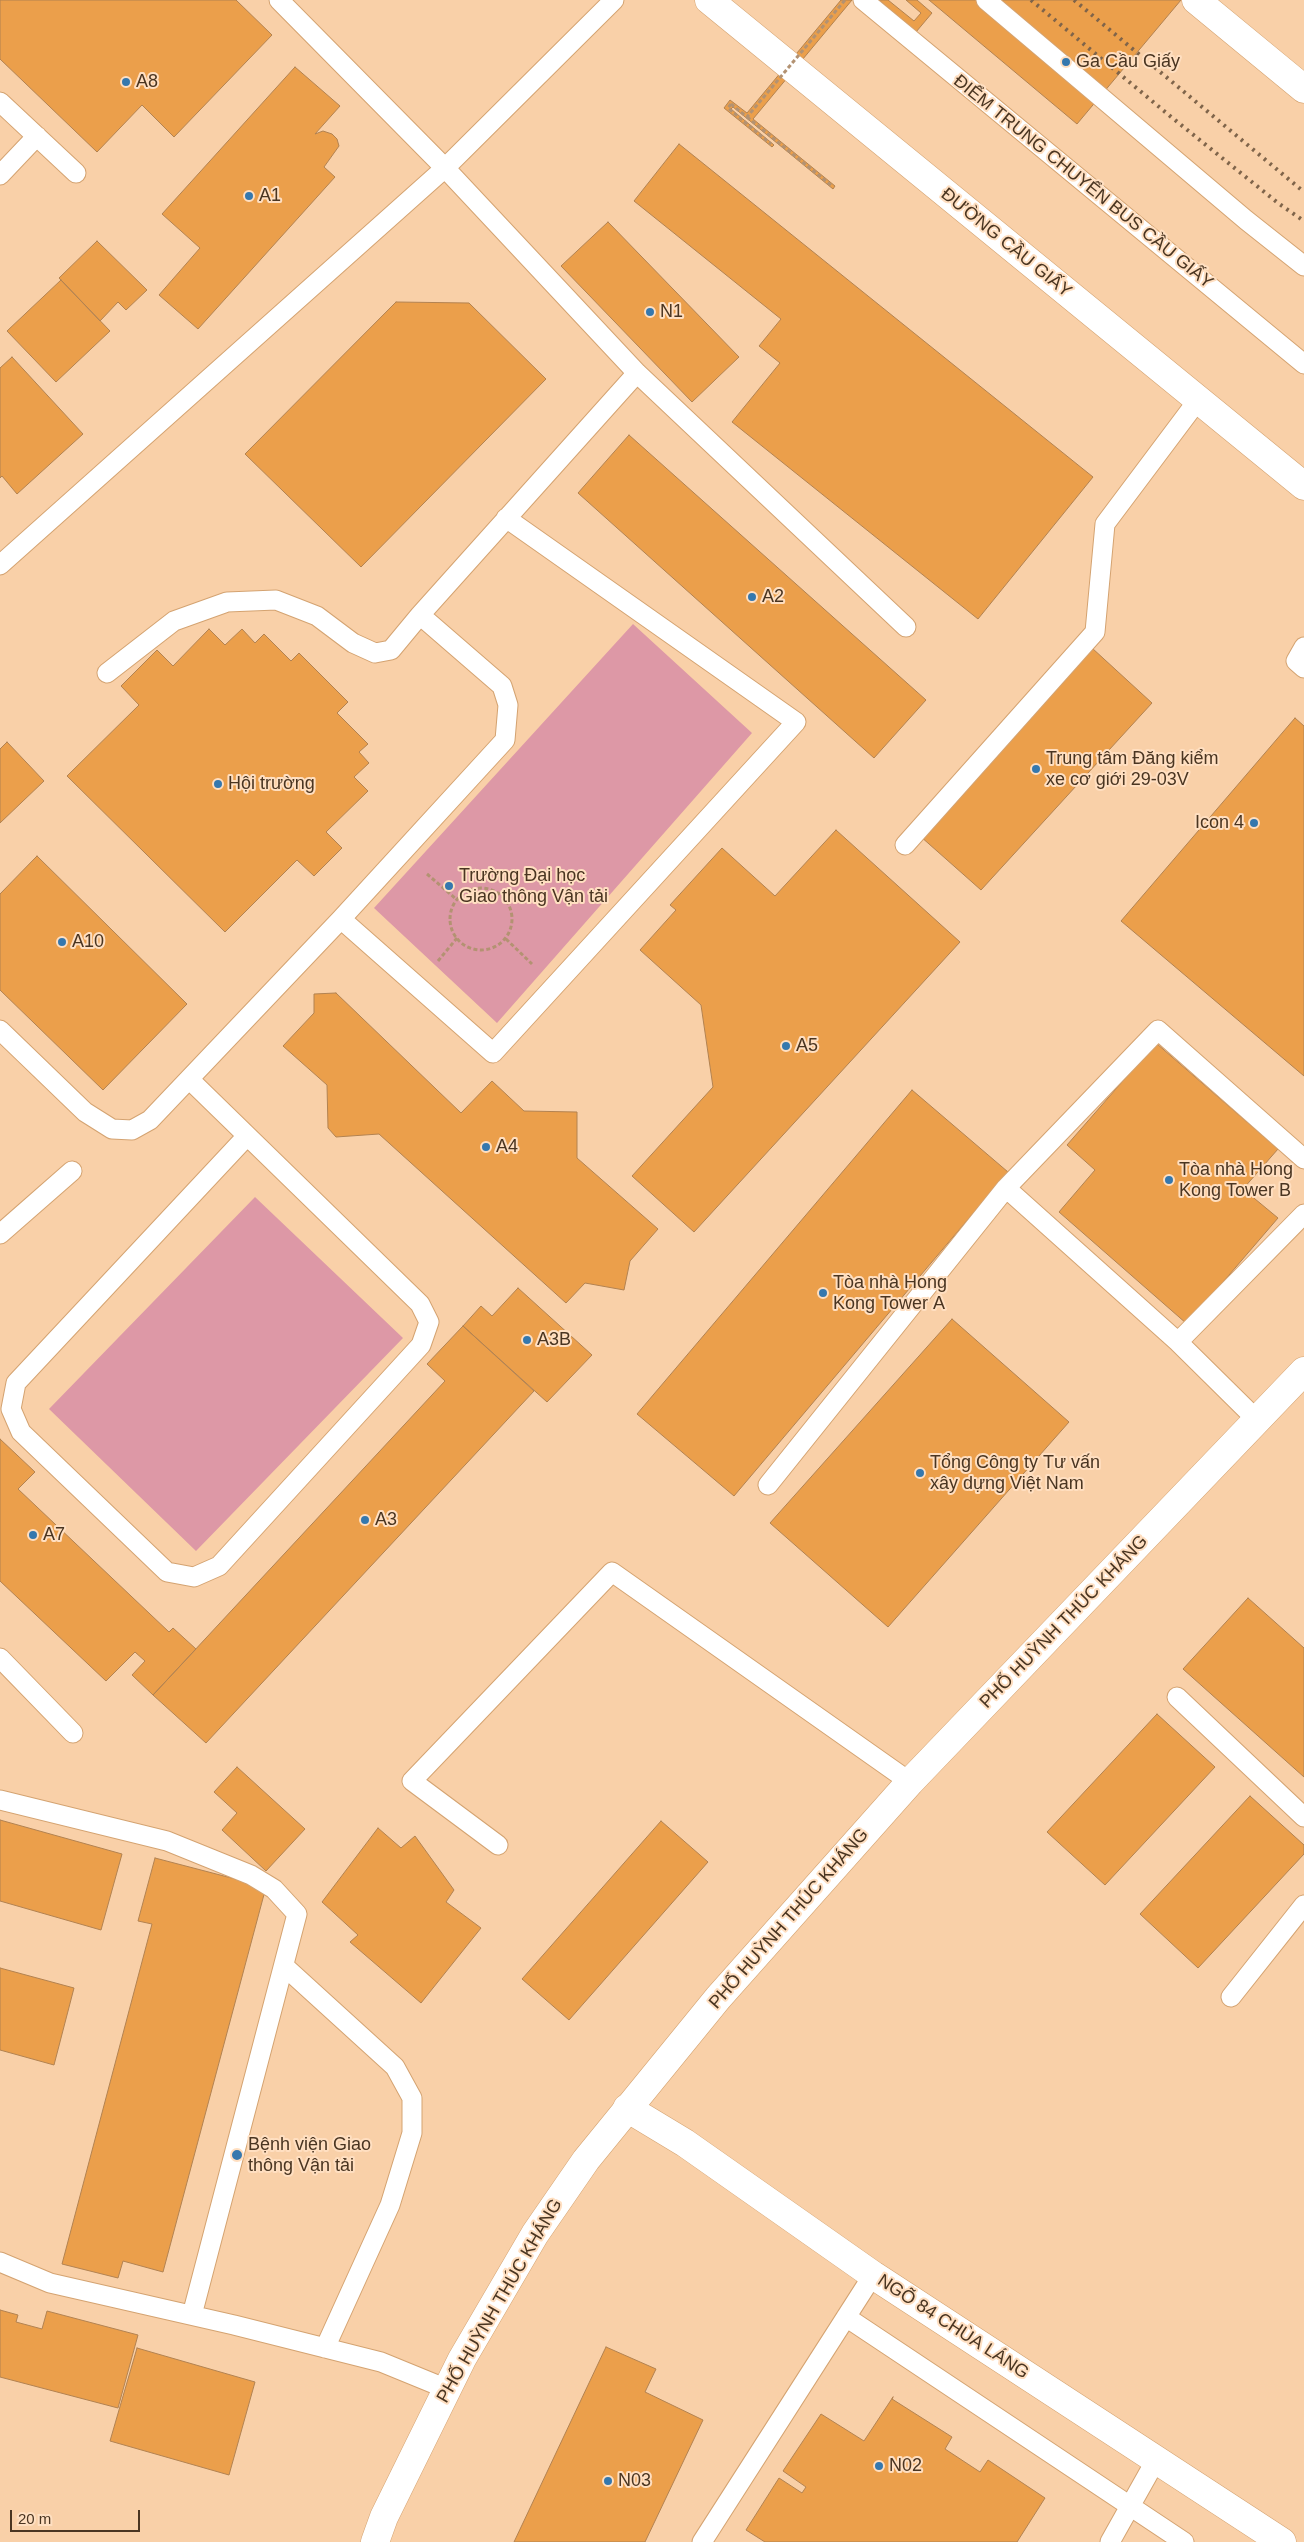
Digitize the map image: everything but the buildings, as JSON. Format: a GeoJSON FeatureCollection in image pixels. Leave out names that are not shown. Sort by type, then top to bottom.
{"type":"FeatureCollection","features":[{"type":"Feature","properties":{"kind":"main road","name":"ĐƯỜNG CẦU GIẤY"},"geometry":{"type":"LineString","coordinates":[[709,0],[1304,486]]}},
{"type":"Feature","properties":{"kind":"main road"},"geometry":{"type":"LineString","coordinates":[[1196,0],[1304,90]]}},
{"type":"Feature","properties":{"kind":"main road","name":"PHỐ HUỲNH THÚC KHÁNG"},"geometry":{"type":"LineString","coordinates":[[375,2542],[384,2517],[447,2389],[535,2234],[586,2160],[718,1998],[910,1782],[1304,1371]]}},
{"type":"Feature","properties":{"kind":"main road","name":"NGÕ 84 CHÙA LÁNG"},"geometry":{"type":"LineString","coordinates":[[628,2108],[685,2143],[873,2274],[1282,2542]]}},
{"type":"Feature","properties":{"kind":"lane"},"geometry":{"type":"LineString","coordinates":[[279,0],[445,168],[637,373],[906,627]]}},
{"type":"Feature","properties":{"kind":"lane"},"geometry":{"type":"LineString","coordinates":[[0,565],[445,168],[614,0]]}},
{"type":"Feature","properties":{"kind":"lane","name":"ĐIỂM TRUNG CHUYỂN BUS CẦU GIẤY"},"geometry":{"type":"LineString","coordinates":[[863,0],[1304,364]]}},
{"type":"Feature","properties":{"kind":"lane"},"geometry":{"type":"LineString","coordinates":[[986,0],[1246,220],[1304,266]]}},
{"type":"Feature","properties":{"kind":"lane"},"geometry":{"type":"LineString","coordinates":[[0,102],[76,173]]}},
{"type":"Feature","properties":{"kind":"lane"},"geometry":{"type":"LineString","coordinates":[[0,175],[37,136]]}},
{"type":"Feature","properties":{"kind":"lane"},"geometry":{"type":"LineString","coordinates":[[107,673],[174,621],[227,602],[276,600],[317,616],[353,643],[375,653],[391,650],[420,614],[637,373]]}},
{"type":"Feature","properties":{"kind":"lane"},"geometry":{"type":"LineString","coordinates":[[904,845],[1095,632],[1105,524],[1198,400]]}},
{"type":"Feature","properties":{"kind":"lane"},"geometry":{"type":"LineString","coordinates":[[341,919],[493,1053],[796,722],[506,518]]}},
{"type":"Feature","properties":{"kind":"lane"},"geometry":{"type":"LineString","coordinates":[[0,1030],[84,1112],[112,1129],[132,1130],[150,1120],[341,919],[505,740],[508,705],[502,686],[420,614]]}},
{"type":"Feature","properties":{"kind":"lane"},"geometry":{"type":"LineString","coordinates":[[1304,647],[1296,661],[1304,668]]}},
{"type":"Feature","properties":{"kind":"lane"},"geometry":{"type":"LineString","coordinates":[[768,1485],[1006,1188],[1158,1030],[1304,1159]]}},
{"type":"Feature","properties":{"kind":"lane"},"geometry":{"type":"LineString","coordinates":[[190,1079],[420,1304],[430,1322],[421,1345],[226,1559],[219,1566],[194,1577],[167,1572],[21,1432],[10,1409],[16,1383],[247,1136]]}},
{"type":"Feature","properties":{"kind":"lane"},"geometry":{"type":"LineString","coordinates":[[0,1234],[72,1172]]}},
{"type":"Feature","properties":{"kind":"lane"},"geometry":{"type":"LineString","coordinates":[[1006,1188],[1178,1342],[1257,1420]]}},
{"type":"Feature","properties":{"kind":"lane"},"geometry":{"type":"LineString","coordinates":[[1178,1342],[1304,1214]]}},
{"type":"Feature","properties":{"kind":"lane"},"geometry":{"type":"LineString","coordinates":[[498,1845],[412,1781],[612,1572],[910,1782]]}},
{"type":"Feature","properties":{"kind":"lane"},"geometry":{"type":"LineString","coordinates":[[0,1658],[73,1733]]}},
{"type":"Feature","properties":{"kind":"lane"},"geometry":{"type":"LineString","coordinates":[[1177,1697],[1304,1817]]}},
{"type":"Feature","properties":{"kind":"lane"},"geometry":{"type":"LineString","coordinates":[[0,1800],[167,1841],[251,1875],[274,1889],[297,1914],[192,2315]]}},
{"type":"Feature","properties":{"kind":"lane"},"geometry":{"type":"LineString","coordinates":[[1231,1997],[1304,1905]]}},
{"type":"Feature","properties":{"kind":"lane"},"geometry":{"type":"LineString","coordinates":[[284,1966],[395,2067],[412,2098],[412,2133],[390,2206],[325,2348]]}},
{"type":"Feature","properties":{"kind":"lane"},"geometry":{"type":"LineString","coordinates":[[0,2262],[50,2283],[192,2315],[381,2362],[447,2389]]}},
{"type":"Feature","properties":{"kind":"lane"},"geometry":{"type":"LineString","coordinates":[[702,2542],[873,2274]]}},
{"type":"Feature","properties":{"kind":"lane"},"geometry":{"type":"LineString","coordinates":[[846,2317],[1184,2542]]}},
{"type":"Feature","properties":{"kind":"lane"},"geometry":{"type":"LineString","coordinates":[[1110,2542],[1156,2460]]}},
{"type":"Feature","properties":{"kind":"path"},"geometry":{"type":"LineString","coordinates":[[747,117],[845,0]]}},
{"type":"Feature","properties":{"kind":"path"},"geometry":{"type":"LineString","coordinates":[[771,144],[728,108],[731,104],[832,186]]}},
{"type":"Feature","properties":{"kind":"path"},"geometry":{"type":"LineString","coordinates":[[404,850],[457,899]]}},
{"type":"Feature","properties":{"kind":"path"},"geometry":{"type":"LineString","coordinates":[[483,888],[501,895],[512,911],[511,930],[506,938],[499,944],[482,950],[464,945],[454,934],[451,924],[452,908],[457,899],[464,893],[483,888]]}},
{"type":"Feature","properties":{"kind":"shaded area"},"geometry":{"type":"Polygon","coordinates":[[[633,624],[752,733],[497,1023],[374,908],[633,624]]]}},
{"type":"Feature","properties":{"kind":"shaded area"},"geometry":{"type":"Polygon","coordinates":[[[255,1197],[403,1338],[196,1551],[49,1409],[255,1197]]]}},
{"type":"Feature","properties":{"kind":"railway"},"geometry":{"type":"LineString","coordinates":[[1031,0],[1170,116],[1278,203],[1304,221]]}},
{"type":"Feature","properties":{"kind":"railway"},"geometry":{"type":"LineString","coordinates":[[1074,0],[1304,192]]}},
{"type":"Feature","properties":{"kind":"place","name":"Ga Cầu Giấy"},"geometry":{"type":"Point","coordinates":[1066,62]}},
{"type":"Feature","properties":{"kind":"place","name":"A8"},"geometry":{"type":"Point","coordinates":[126,82]}},
{"type":"Feature","properties":{"kind":"place","name":"A1"},"geometry":{"type":"Point","coordinates":[249,196]}},
{"type":"Feature","properties":{"kind":"place","name":"N1"},"geometry":{"type":"Point","coordinates":[650,312]}},
{"type":"Feature","properties":{"kind":"place","name":"A2"},"geometry":{"type":"Point","coordinates":[752,597]}},
{"type":"Feature","properties":{"kind":"place","name":"Trung tâm Đăng kiểm xe cơ giới 29-03V"},"geometry":{"type":"Point","coordinates":[1036,769]}},
{"type":"Feature","properties":{"kind":"place","name":"Hội trường"},"geometry":{"type":"Point","coordinates":[218,784]}},
{"type":"Feature","properties":{"kind":"place","name":"Icon 4"},"geometry":{"type":"Point","coordinates":[1254,823]}},
{"type":"Feature","properties":{"kind":"place","name":"Trường Đại học Giao thông Vận tải"},"geometry":{"type":"Point","coordinates":[449,886]}},
{"type":"Feature","properties":{"kind":"place","name":"A10"},"geometry":{"type":"Point","coordinates":[62,942]}},
{"type":"Feature","properties":{"kind":"place","name":"A5"},"geometry":{"type":"Point","coordinates":[786,1046]}},
{"type":"Feature","properties":{"kind":"place","name":"A4"},"geometry":{"type":"Point","coordinates":[486,1147]}},
{"type":"Feature","properties":{"kind":"place","name":"Tòa nhà Hong Kong Tower B"},"geometry":{"type":"Point","coordinates":[1169,1180]}},
{"type":"Feature","properties":{"kind":"place","name":"Tòa nhà Hong Kong Tower A"},"geometry":{"type":"Point","coordinates":[823,1293]}},
{"type":"Feature","properties":{"kind":"place","name":"A3B"},"geometry":{"type":"Point","coordinates":[527,1340]}},
{"type":"Feature","properties":{"kind":"place","name":"Tổng Công ty Tư vấn xây dựng Việt Nam"},"geometry":{"type":"Point","coordinates":[920,1473]}},
{"type":"Feature","properties":{"kind":"place","name":"A3"},"geometry":{"type":"Point","coordinates":[365,1520]}},
{"type":"Feature","properties":{"kind":"place","name":"A7"},"geometry":{"type":"Point","coordinates":[33,1535]}},
{"type":"Feature","properties":{"kind":"place","name":"Bệnh viện Giao thông Vận tải"},"geometry":{"type":"Point","coordinates":[237,2155]}},
{"type":"Feature","properties":{"kind":"place","name":"N02"},"geometry":{"type":"Point","coordinates":[879,2466]}},
{"type":"Feature","properties":{"kind":"place","name":"N03"},"geometry":{"type":"Point","coordinates":[608,2481]}}]}
